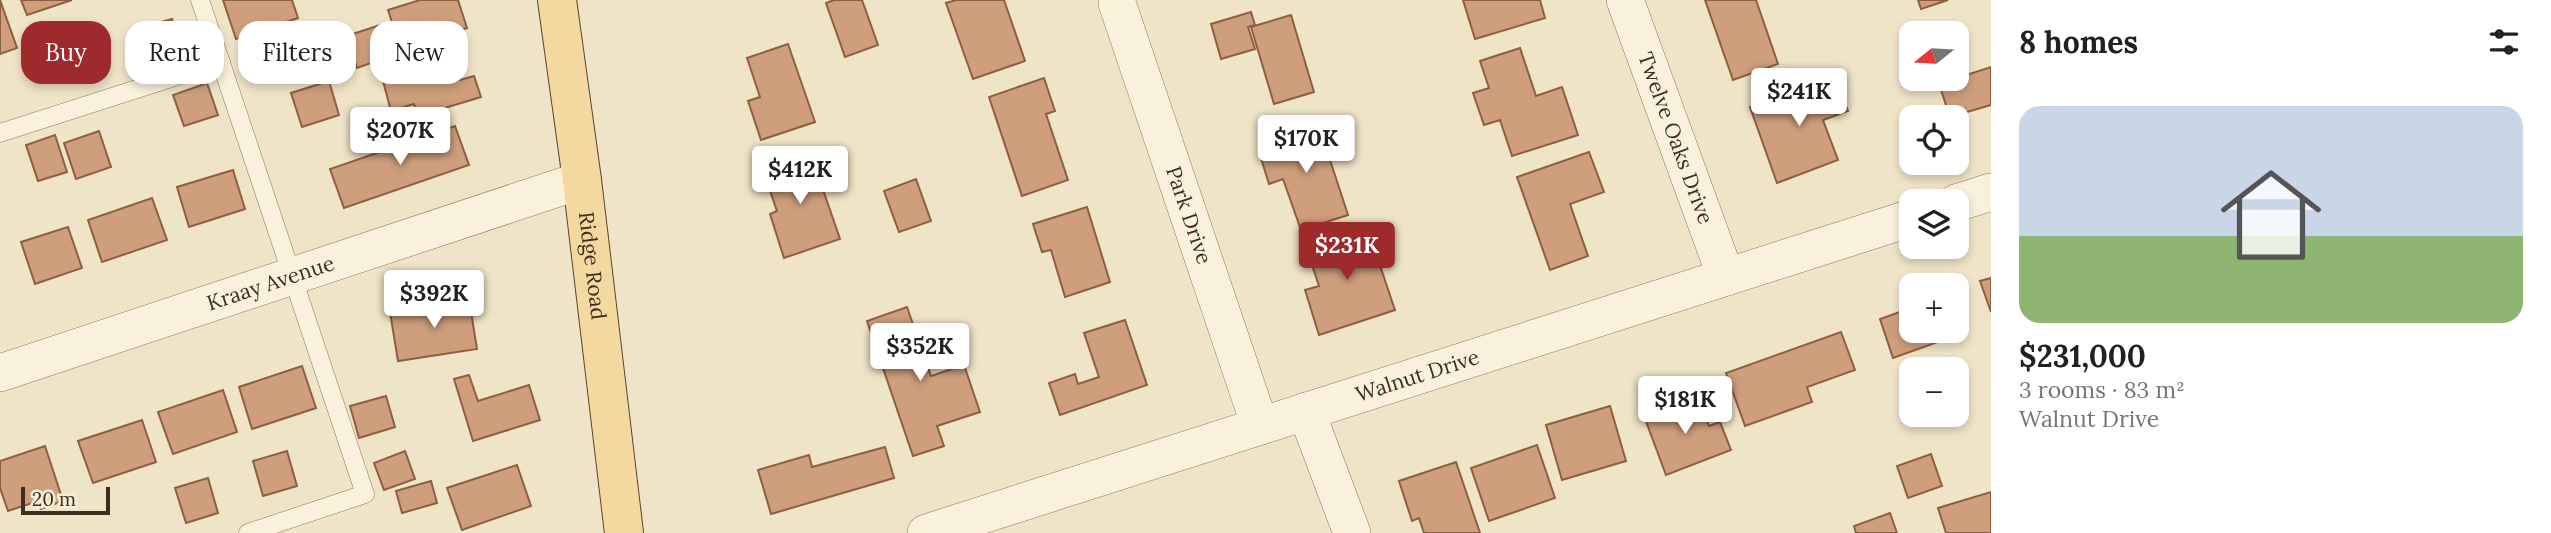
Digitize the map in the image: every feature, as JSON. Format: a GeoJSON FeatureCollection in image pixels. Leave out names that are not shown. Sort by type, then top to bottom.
{"type":"FeatureCollection","features":[{"type":"Feature","properties":{"kind":"main road","name":"Ridge Road"},"geometry":{"type":"LineString","coordinates":[[557,0],[582,180],[624,533]]}},
{"type":"Feature","properties":{"kind":"street","name":"Twelve Oaks Drive"},"geometry":{"type":"LineString","coordinates":[[1625,0],[1726,277]]}},
{"type":"Feature","properties":{"kind":"street","name":"Park Drive"},"geometry":{"type":"LineString","coordinates":[[1117,3],[1260,426]]}},
{"type":"Feature","properties":{"kind":"street","name":"Kraay Avenue"},"geometry":{"type":"LineString","coordinates":[[0,373],[582,180]]}},
{"type":"Feature","properties":{"kind":"street"},"geometry":{"type":"LineString","coordinates":[[1969,199],[1991,192]]}},
{"type":"Feature","properties":{"kind":"street","name":"Walnut Drive"},"geometry":{"type":"LineString","coordinates":[[926,533],[1899,222]]}},
{"type":"Feature","properties":{"kind":"street"},"geometry":{"type":"LineString","coordinates":[[1306,411],[1352,533]]}},
{"type":"Feature","properties":{"kind":"lane"},"geometry":{"type":"LineString","coordinates":[[200,0],[207,21]]}},
{"type":"Feature","properties":{"kind":"lane"},"geometry":{"type":"LineString","coordinates":[[224,71],[365,494],[290,526],[247,533]]}},
{"type":"Feature","properties":{"kind":"lane"},"geometry":{"type":"LineString","coordinates":[[0,133],[153,84]]}},
{"type":"Feature","properties":{"kind":"building"},"geometry":{"type":"Polygon","coordinates":[[[0,0],[17,48],[0,54],[0,0]]]}},
{"type":"Feature","properties":{"kind":"building"},"geometry":{"type":"Polygon","coordinates":[[[21,0],[72,0],[27,15],[21,0]]]}},
{"type":"Feature","properties":{"kind":"building"},"geometry":{"type":"Polygon","coordinates":[[[223,0],[292,0],[298,18],[289,21],[238,21],[236,39],[223,0]]]}},
{"type":"Feature","properties":{"kind":"building"},"geometry":{"type":"Polygon","coordinates":[[[420,0],[458,0],[465,21],[392,21],[388,10],[420,0]]]}},
{"type":"Feature","properties":{"kind":"building"},"geometry":{"type":"Polygon","coordinates":[[[834,0],[862,0],[878,45],[845,57],[826,3],[834,0]]]}},
{"type":"Feature","properties":{"kind":"building"},"geometry":{"type":"Polygon","coordinates":[[[956,0],[1004,0],[1025,61],[973,79],[946,3],[956,0]]]}},
{"type":"Feature","properties":{"kind":"building"},"geometry":{"type":"Polygon","coordinates":[[[1463,0],[1540,0],[1545,18],[1475,39],[1463,0]]]}},
{"type":"Feature","properties":{"kind":"building"},"geometry":{"type":"Polygon","coordinates":[[[1705,0],[1756,0],[1778,64],[1733,80],[1705,0]]]}},
{"type":"Feature","properties":{"kind":"building"},"geometry":{"type":"Polygon","coordinates":[[[1918,0],[1948,0],[1921,9],[1918,0]]]}},
{"type":"Feature","properties":{"kind":"building"},"geometry":{"type":"Polygon","coordinates":[[[1251,12],[1255,25],[1248,27],[1255,49],[1221,59],[1211,24],[1251,12]]]}},
{"type":"Feature","properties":{"kind":"building"},"geometry":{"type":"Polygon","coordinates":[[[1291,15],[1314,92],[1274,104],[1251,27],[1291,15]]]}},
{"type":"Feature","properties":{"kind":"building"},"geometry":{"type":"Polygon","coordinates":[[[370,28],[370,63],[357,68],[356,65],[356,33],[370,28]]]}},
{"type":"Feature","properties":{"kind":"building"},"geometry":{"type":"Polygon","coordinates":[[[788,44],[815,122],[761,140],[748,101],[760,97],[747,58],[788,44]]]}},
{"type":"Feature","properties":{"kind":"building"},"geometry":{"type":"Polygon","coordinates":[[[1520,48],[1536,96],[1562,87],[1578,135],[1512,156],[1500,120],[1484,125],[1473,93],[1489,88],[1480,61],[1520,48]]]}},
{"type":"Feature","properties":{"kind":"building"},"geometry":{"type":"Polygon","coordinates":[[[1991,67],[1991,105],[1969,111],[1969,105],[1946,105],[1941,91],[1969,91],[1969,74],[1991,67]]]}},
{"type":"Feature","properties":{"kind":"building"},"geometry":{"type":"Polygon","coordinates":[[[474,76],[481,97],[418,116],[414,104],[391,111],[384,84],[468,84],[468,78],[474,76]]]}},
{"type":"Feature","properties":{"kind":"building"},"geometry":{"type":"Polygon","coordinates":[[[1835,76],[1848,111],[1823,120],[1838,160],[1777,183],[1750,107],[1835,76]]]}},
{"type":"Feature","properties":{"kind":"building"},"geometry":{"type":"Polygon","coordinates":[[[1044,78],[1055,111],[1046,114],[1068,180],[1022,196],[989,97],[1044,78]]]}},
{"type":"Feature","properties":{"kind":"building"},"geometry":{"type":"Polygon","coordinates":[[[207,84],[218,115],[184,126],[173,95],[207,84]]]}},
{"type":"Feature","properties":{"kind":"building"},"geometry":{"type":"Polygon","coordinates":[[[320,84],[330,84],[339,115],[302,127],[291,93],[320,84]]]}},
{"type":"Feature","properties":{"kind":"building"},"geometry":{"type":"Polygon","coordinates":[[[1317,120],[1348,215],[1301,230],[1283,179],[1269,184],[1260,155],[1278,149],[1274,134],[1317,120]]]}},
{"type":"Feature","properties":{"kind":"building"},"geometry":{"type":"Polygon","coordinates":[[[455,126],[469,165],[344,208],[330,169],[455,126]]]}},
{"type":"Feature","properties":{"kind":"building"},"geometry":{"type":"Polygon","coordinates":[[[99,131],[111,167],[76,179],[64,143],[99,131]]]}},
{"type":"Feature","properties":{"kind":"building"},"geometry":{"type":"Polygon","coordinates":[[[55,135],[67,172],[38,181],[26,145],[55,135]]]}},
{"type":"Feature","properties":{"kind":"building"},"geometry":{"type":"Polygon","coordinates":[[[810,152],[840,239],[784,258],[770,214],[777,211],[762,168],[810,152]]]}},
{"type":"Feature","properties":{"kind":"building"},"geometry":{"type":"Polygon","coordinates":[[[1589,152],[1604,192],[1570,204],[1588,256],[1550,270],[1517,177],[1589,152]]]}},
{"type":"Feature","properties":{"kind":"building"},"geometry":{"type":"Polygon","coordinates":[[[233,170],[245,209],[189,227],[177,187],[233,170]]]}},
{"type":"Feature","properties":{"kind":"building"},"geometry":{"type":"Polygon","coordinates":[[[916,179],[931,221],[899,232],[884,191],[916,179]]]}},
{"type":"Feature","properties":{"kind":"building"},"geometry":{"type":"Polygon","coordinates":[[[152,198],[167,240],[102,262],[88,220],[152,198]]]}},
{"type":"Feature","properties":{"kind":"building"},"geometry":{"type":"Polygon","coordinates":[[[1087,207],[1110,282],[1065,297],[1051,250],[1042,252],[1033,224],[1087,207]]]}},
{"type":"Feature","properties":{"kind":"building"},"geometry":{"type":"Polygon","coordinates":[[[68,227],[82,268],[35,284],[21,242],[68,227]]]}},
{"type":"Feature","properties":{"kind":"building"},"geometry":{"type":"Polygon","coordinates":[[[1367,227],[1395,310],[1319,335],[1305,290],[1319,286],[1306,247],[1367,227]]]}},
{"type":"Feature","properties":{"kind":"building"},"geometry":{"type":"Polygon","coordinates":[[[1991,278],[1991,312],[1980,281],[1991,278]]]}},
{"type":"Feature","properties":{"kind":"building"},"geometry":{"type":"Polygon","coordinates":[[[469,299],[477,349],[398,361],[390,312],[469,299]]]}},
{"type":"Feature","properties":{"kind":"building"},"geometry":{"type":"Polygon","coordinates":[[[907,307],[931,376],[964,365],[980,412],[937,426],[944,446],[913,456],[867,321],[907,307]]]}},
{"type":"Feature","properties":{"kind":"building"},"geometry":{"type":"Polygon","coordinates":[[[1899,312],[1899,343],[1935,343],[1893,358],[1880,319],[1899,312]]]}},
{"type":"Feature","properties":{"kind":"building"},"geometry":{"type":"Polygon","coordinates":[[[1125,320],[1147,385],[1060,415],[1049,383],[1075,374],[1078,384],[1099,377],[1084,333],[1125,320]]]}},
{"type":"Feature","properties":{"kind":"building"},"geometry":{"type":"Polygon","coordinates":[[[1841,332],[1855,370],[1807,387],[1812,402],[1745,426],[1726,373],[1841,332]]]}},
{"type":"Feature","properties":{"kind":"building"},"geometry":{"type":"Polygon","coordinates":[[[302,366],[316,408],[252,429],[239,387],[302,366]]]}},
{"type":"Feature","properties":{"kind":"building"},"geometry":{"type":"Polygon","coordinates":[[[469,375],[478,401],[529,385],[540,420],[473,441],[454,379],[469,375]]]}},
{"type":"Feature","properties":{"kind":"building"},"geometry":{"type":"Polygon","coordinates":[[[223,390],[237,432],[173,454],[158,412],[223,390]]]}},
{"type":"Feature","properties":{"kind":"building"},"geometry":{"type":"Polygon","coordinates":[[[386,396],[395,427],[359,438],[350,406],[386,396]]]}},
{"type":"Feature","properties":{"kind":"building"},"geometry":{"type":"Polygon","coordinates":[[[1697,396],[1709,426],[1720,422],[1731,450],[1666,475],[1644,416],[1697,396]]]}},
{"type":"Feature","properties":{"kind":"building"},"geometry":{"type":"Polygon","coordinates":[[[1610,406],[1626,461],[1562,480],[1546,425],[1610,406]]]}},
{"type":"Feature","properties":{"kind":"building"},"geometry":{"type":"Polygon","coordinates":[[[142,420],[156,462],[93,483],[78,441],[142,420]]]}},
{"type":"Feature","properties":{"kind":"building"},"geometry":{"type":"Polygon","coordinates":[[[1537,445],[1555,498],[1489,521],[1471,468],[1537,445]]]}},
{"type":"Feature","properties":{"kind":"building"},"geometry":{"type":"Polygon","coordinates":[[[45,446],[63,501],[41,509],[38,501],[8,511],[0,488],[0,461],[45,446]]]}},
{"type":"Feature","properties":{"kind":"building"},"geometry":{"type":"Polygon","coordinates":[[[885,447],[894,478],[771,514],[758,470],[809,455],[812,467],[885,447]]]}},
{"type":"Feature","properties":{"kind":"building"},"geometry":{"type":"Polygon","coordinates":[[[287,451],[297,486],[263,496],[253,461],[287,451]]]}},
{"type":"Feature","properties":{"kind":"building"},"geometry":{"type":"Polygon","coordinates":[[[405,451],[415,479],[384,490],[374,463],[405,451]]]}},
{"type":"Feature","properties":{"kind":"building"},"geometry":{"type":"Polygon","coordinates":[[[1931,454],[1942,486],[1908,498],[1897,466],[1931,454]]]}},
{"type":"Feature","properties":{"kind":"building"},"geometry":{"type":"Polygon","coordinates":[[[1456,462],[1480,533],[1424,533],[1419,518],[1412,521],[1399,481],[1456,462]]]}},
{"type":"Feature","properties":{"kind":"building"},"geometry":{"type":"Polygon","coordinates":[[[517,465],[531,506],[462,530],[447,488],[517,465]]]}},
{"type":"Feature","properties":{"kind":"building"},"geometry":{"type":"Polygon","coordinates":[[[208,478],[218,513],[186,523],[175,488],[208,478]]]}},
{"type":"Feature","properties":{"kind":"building"},"geometry":{"type":"Polygon","coordinates":[[[431,481],[437,503],[402,513],[396,491],[431,481]]]}},
{"type":"Feature","properties":{"kind":"building"},"geometry":{"type":"Polygon","coordinates":[[[1991,492],[1991,533],[1946,533],[1938,508],[1991,492]]]}},
{"type":"Feature","properties":{"kind":"building"},"geometry":{"type":"Polygon","coordinates":[[[1890,513],[1897,533],[1856,533],[1854,526],[1890,513]]]}}]}
